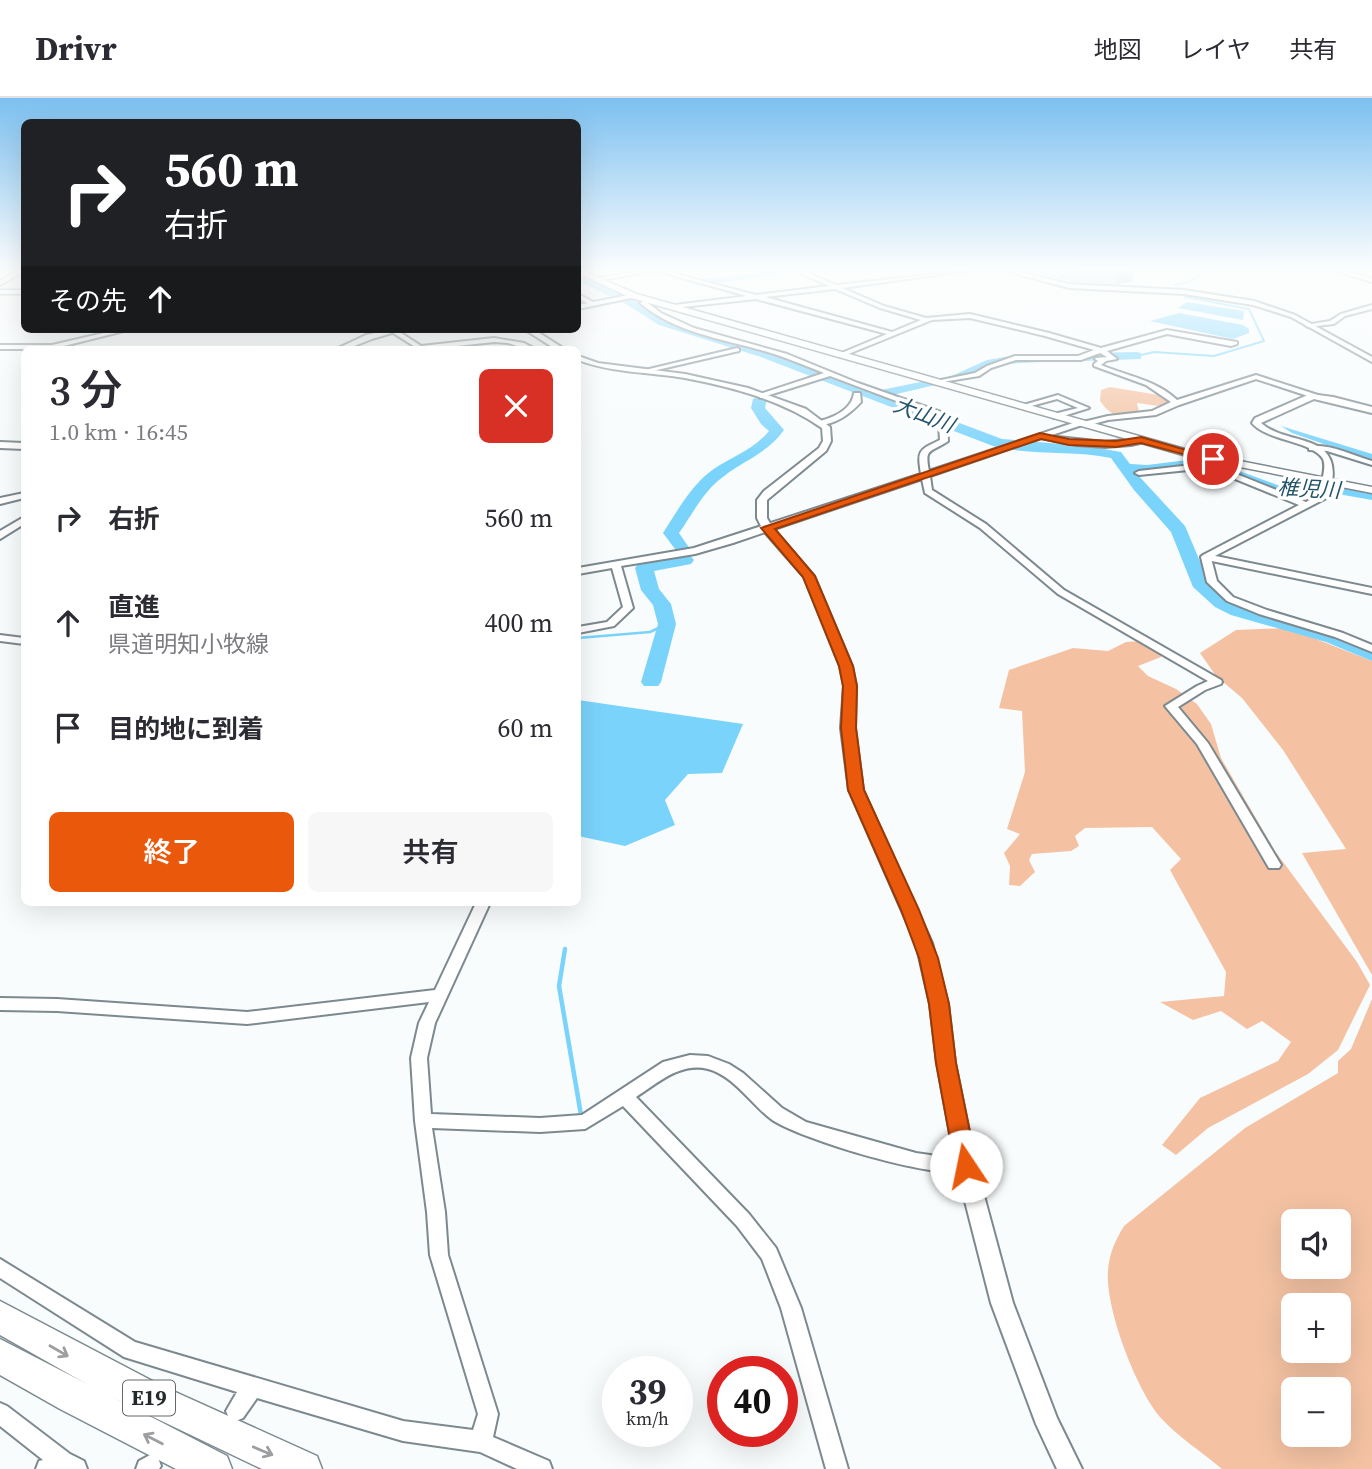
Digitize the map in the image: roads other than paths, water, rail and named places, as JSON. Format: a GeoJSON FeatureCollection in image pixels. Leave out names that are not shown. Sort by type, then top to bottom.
{"type":"FeatureCollection","features":[{"type":"Feature","properties":{"kind":"highway","name":"E19"},"geometry":{"type":"LineString","coordinates":[[0,1317],[116,1382],[216,1431],[304,1469]]}},
{"type":"Feature","properties":{"kind":"highway","name":"E19"},"geometry":{"type":"LineString","coordinates":[[0,1356],[72,1397],[214,1469]]}},
{"type":"Feature","properties":{"kind":"main road"},"geometry":{"type":"LineString","coordinates":[[772,335],[1198,456],[1328,485],[1372,490]]}},
{"type":"Feature","properties":{"kind":"street"},"geometry":{"type":"LineString","coordinates":[[52,346],[102,335]]}},
{"type":"Feature","properties":{"kind":"street"},"geometry":{"type":"LineString","coordinates":[[349,346],[380,335]]}},
{"type":"Feature","properties":{"kind":"street"},"geometry":{"type":"LineString","coordinates":[[537,335],[556,346]]}},
{"type":"Feature","properties":{"kind":"street"},"geometry":{"type":"LineString","coordinates":[[716,335],[779,353],[942,415],[945,422],[944,442],[925,450],[922,456],[928,491],[983,526],[1061,592],[1217,682],[1200,688],[1171,706],[1202,743],[1274,865]]}},
{"type":"Feature","properties":{"kind":"street"},"geometry":{"type":"LineString","coordinates":[[841,355],[892,335]]}},
{"type":"Feature","properties":{"kind":"street"},"geometry":{"type":"LineString","coordinates":[[1050,335],[1075,341],[1101,351],[1110,358]]}},
{"type":"Feature","properties":{"kind":"street"},"geometry":{"type":"LineString","coordinates":[[1081,358],[1157,335]]}},
{"type":"Feature","properties":{"kind":"street"},"geometry":{"type":"LineString","coordinates":[[1183,335],[1231,344],[1235,342]]}},
{"type":"Feature","properties":{"kind":"street"},"geometry":{"type":"LineString","coordinates":[[1326,335],[1372,360]]}},
{"type":"Feature","properties":{"kind":"street"},"geometry":{"type":"LineString","coordinates":[[435,346],[481,340],[528,346]]}},
{"type":"Feature","properties":{"kind":"street"},"geometry":{"type":"LineString","coordinates":[[0,347],[21,347]]}},
{"type":"Feature","properties":{"kind":"street"},"geometry":{"type":"LineString","coordinates":[[644,371],[737,350]]}},
{"type":"Feature","properties":{"kind":"street"},"geometry":{"type":"LineString","coordinates":[[938,382],[977,375],[989,367],[1015,358],[1110,358]]}},
{"type":"Feature","properties":{"kind":"street"},"geometry":{"type":"LineString","coordinates":[[1110,358],[1096,365],[1141,379],[1163,391],[1176,403]]}},
{"type":"Feature","properties":{"kind":"street"},"geometry":{"type":"LineString","coordinates":[[581,359],[597,365],[693,377],[763,396],[803,411],[823,423],[828,432],[823,449],[773,487],[762,500],[762,518],[767,528],[809,576],[846,666],[850,686],[848,728],[856,790],[924,943],[939,1004],[946,1063],[966,1166],[1002,1303],[1048,1424],[1070,1469]]}},
{"type":"Feature","properties":{"kind":"street"},"geometry":{"type":"LineString","coordinates":[[763,396],[831,374]]}},
{"type":"Feature","properties":{"kind":"street"},"geometry":{"type":"LineString","coordinates":[[581,571],[695,551],[924,477],[1040,436],[1083,423],[1153,413],[1256,377],[1372,411]]}},
{"type":"Feature","properties":{"kind":"street"},"geometry":{"type":"LineString","coordinates":[[823,423],[834,421],[853,406],[857,402],[857,395]]}},
{"type":"Feature","properties":{"kind":"street"},"geometry":{"type":"LineString","coordinates":[[1317,396],[1262,416],[1256,423],[1269,433],[1312,448],[1332,450],[1355,460],[1372,463]]}},
{"type":"Feature","properties":{"kind":"street"},"geometry":{"type":"LineString","coordinates":[[1024,407],[1058,397],[1086,408],[1057,416]]}},
{"type":"Feature","properties":{"kind":"street"},"geometry":{"type":"LineString","coordinates":[[1040,436],[1069,442],[1129,444],[1141,440]]}},
{"type":"Feature","properties":{"kind":"street"},"geometry":{"type":"LineString","coordinates":[[0,445],[21,446]]}},
{"type":"Feature","properties":{"kind":"street"},"geometry":{"type":"LineString","coordinates":[[1206,557],[1331,492],[1328,485],[1328,461],[1312,448]]}},
{"type":"Feature","properties":{"kind":"street"},"geometry":{"type":"LineString","coordinates":[[1139,473],[1209,465],[1306,505]]}},
{"type":"Feature","properties":{"kind":"street"},"geometry":{"type":"LineString","coordinates":[[0,501],[21,497]]}},
{"type":"Feature","properties":{"kind":"street"},"geometry":{"type":"LineString","coordinates":[[0,536],[21,522]]}},
{"type":"Feature","properties":{"kind":"street"},"geometry":{"type":"LineString","coordinates":[[1206,557],[1372,592]]}},
{"type":"Feature","properties":{"kind":"street"},"geometry":{"type":"LineString","coordinates":[[1206,557],[1212,582],[1230,599],[1339,635],[1372,649]]}},
{"type":"Feature","properties":{"kind":"street"},"geometry":{"type":"LineString","coordinates":[[581,629],[610,624],[628,608],[616,565]]}},
{"type":"Feature","properties":{"kind":"street"},"geometry":{"type":"LineString","coordinates":[[0,638],[21,641]]}},
{"type":"Feature","properties":{"kind":"street"},"geometry":{"type":"LineString","coordinates":[[481,1442],[488,1414],[439,1255],[436,1212],[423,1121],[419,1058],[427,1023],[482,906]]}},
{"type":"Feature","properties":{"kind":"street"},"geometry":{"type":"LineString","coordinates":[[0,1004],[57,1005],[247,1018],[439,995]]}},
{"type":"Feature","properties":{"kind":"street"},"geometry":{"type":"LineString","coordinates":[[423,1121],[540,1125],[585,1122],[669,1067],[708,1063],[728,1069],[787,1121],[809,1131],[909,1161],[966,1166]]}},
{"type":"Feature","properties":{"kind":"street"},"geometry":{"type":"LineString","coordinates":[[625,1097],[743,1220],[769,1254],[791,1308],[837,1469]]}},
{"type":"Feature","properties":{"kind":"street"},"geometry":{"type":"LineString","coordinates":[[0,1268],[131,1350],[403,1431],[481,1442],[541,1469]]}},
{"type":"Feature","properties":{"kind":"street"},"geometry":{"type":"LineString","coordinates":[[236,1410],[253,1386]]}},
{"type":"Feature","properties":{"kind":"street"},"geometry":{"type":"LineString","coordinates":[[0,1413],[61,1467]]}},
{"type":"Feature","properties":{"kind":"water"},"geometry":{"type":"Polygon","coordinates":[[[1214,335],[1244,335],[1233,339],[1214,335]]]}},
{"type":"Feature","properties":{"kind":"water"},"geometry":{"type":"Polygon","coordinates":[[[1281,426],[1372,454],[1372,461],[1346,455],[1341,450],[1292,433],[1281,426]]]}},
{"type":"Feature","properties":{"kind":"water"},"geometry":{"type":"Polygon","coordinates":[[[581,700],[743,724],[722,773],[688,774],[665,800],[675,825],[625,846],[581,837],[581,700]]]}},
{"type":"Feature","properties":{"kind":"waterway","name":"大山川"},"geometry":{"type":"LineString","coordinates":[[702,335],[765,354],[998,443],[1027,448],[1101,452],[1116,455],[1125,468]]}},
{"type":"Feature","properties":{"kind":"waterway"},"geometry":{"type":"LineString","coordinates":[[1137,356],[1154,352],[1214,356],[1264,341],[1261,335]]}},
{"type":"Feature","properties":{"kind":"waterway"},"geometry":{"type":"LineString","coordinates":[[1083,357],[1137,356]]}},
{"type":"Feature","properties":{"kind":"waterway"},"geometry":{"type":"LineString","coordinates":[[951,379],[1003,360],[1041,358]]}},
{"type":"Feature","properties":{"kind":"waterway"},"geometry":{"type":"LineString","coordinates":[[886,393],[930,382]]}},
{"type":"Feature","properties":{"kind":"waterway"},"geometry":{"type":"LineString","coordinates":[[682,549],[671,533],[700,491],[719,472],[761,448],[777,430],[766,421],[758,408],[760,399]]}},
{"type":"Feature","properties":{"kind":"waterway","name":"椎児川"},"geometry":{"type":"LineString","coordinates":[[1125,468],[1147,470],[1204,462],[1279,491],[1321,486],[1372,495]]}},
{"type":"Feature","properties":{"kind":"waterway","name":"大山川"},"geometry":{"type":"LineString","coordinates":[[1125,468],[1139,487],[1179,530],[1202,587],[1221,603],[1238,611],[1333,638],[1372,655]]}},
{"type":"Feature","properties":{"kind":"waterway"},"geometry":{"type":"LineString","coordinates":[[651,682],[667,624],[662,604],[650,590],[644,568],[685,560],[684,557]]}},
{"type":"Feature","properties":{"kind":"waterway"},"geometry":{"type":"LineString","coordinates":[[581,638],[650,632],[667,624]]}},
{"type":"Feature","properties":{"kind":"waterway"},"geometry":{"type":"LineString","coordinates":[[565,949],[559,986],[581,1115]]}}]}
